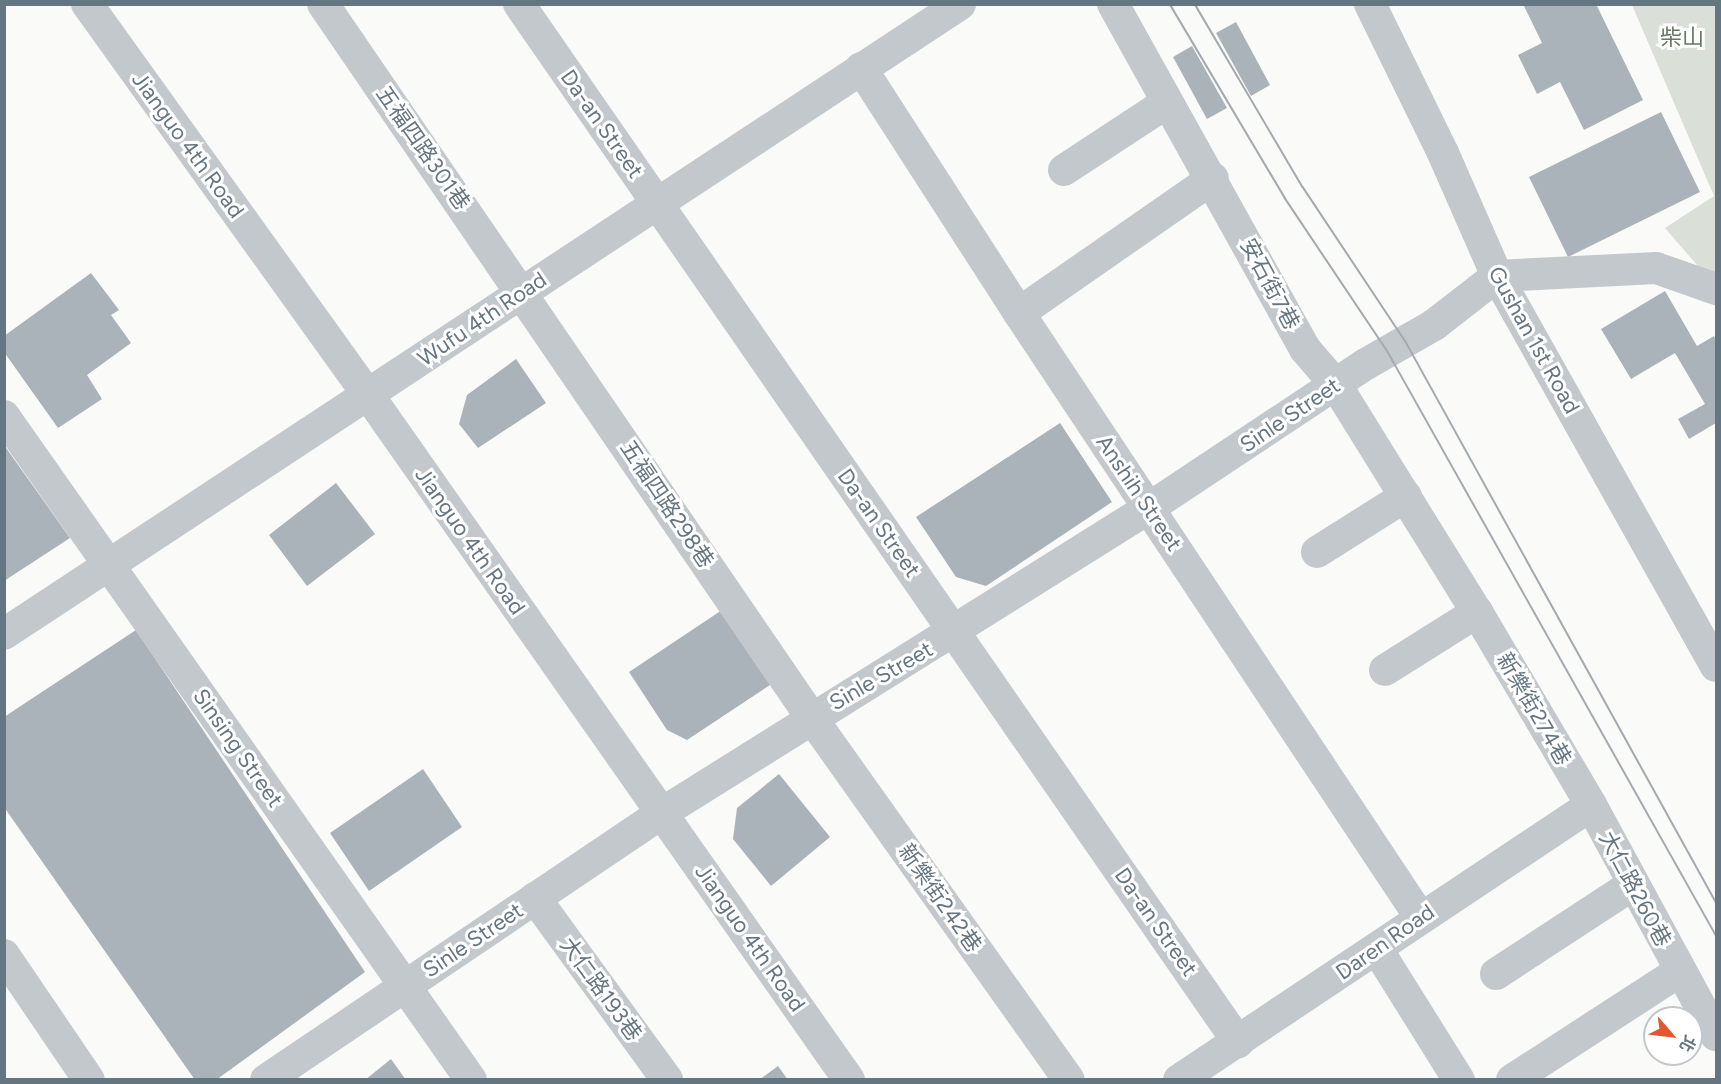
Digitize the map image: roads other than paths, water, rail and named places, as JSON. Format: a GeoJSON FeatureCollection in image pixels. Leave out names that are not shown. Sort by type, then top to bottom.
{"type":"FeatureCollection","features":[{"type":"Feature","properties":{"kind":"street","name":"Jianguo 4th Road"},"geometry":{"type":"LineString","coordinates":[[87,4],[369,396],[849,1080]]}},
{"type":"Feature","properties":{"kind":"street","name":"五福四路301巷"},"geometry":{"type":"LineString","coordinates":[[323,4],[522,291]]}},
{"type":"Feature","properties":{"kind":"street","name":"Da-an Street"},"geometry":{"type":"LineString","coordinates":[[519,4],[1239,1042]]}},
{"type":"Feature","properties":{"kind":"street","name":"Wufu 4th Road"},"geometry":{"type":"LineString","coordinates":[[4,634],[369,396],[656,202],[960,4]]}},
{"type":"Feature","properties":{"kind":"street","name":"安石街7巷"},"geometry":{"type":"LineString","coordinates":[[1113,4],[1166,102],[1213,178],[1305,349],[1335,385]]}},
{"type":"Feature","properties":{"kind":"street","name":"Gushan 1st Road"},"geometry":{"type":"LineString","coordinates":[[1370,4],[1443,153],[1497,276],[1716,666]]}},
{"type":"Feature","properties":{"kind":"street","name":"Anshih Street"},"geometry":{"type":"LineString","coordinates":[[861,68],[1019,314],[1078,427],[1149,508],[1420,917]]}},
{"type":"Feature","properties":{"kind":"street"},"geometry":{"type":"LineString","coordinates":[[1064,170],[1166,102]]}},
{"type":"Feature","properties":{"kind":"street"},"geometry":{"type":"LineString","coordinates":[[1019,314],[1213,178]]}},
{"type":"Feature","properties":{"kind":"street"},"geometry":{"type":"LineString","coordinates":[[1497,276],[1656,268],[1716,289]]}},
{"type":"Feature","properties":{"kind":"street","name":"Sinle Street"},"geometry":{"type":"LineString","coordinates":[[266,1080],[662,813],[811,717],[955,632],[1335,385],[1434,325],[1497,276]]}},
{"type":"Feature","properties":{"kind":"street","name":"五福四路298巷"},"geometry":{"type":"LineString","coordinates":[[522,291],[811,717]]}},
{"type":"Feature","properties":{"kind":"street","name":"新樂街274巷"},"geometry":{"type":"LineString","coordinates":[[1335,385],[1478,612],[1591,806]]}},
{"type":"Feature","properties":{"kind":"street","name":"Sinsing Street"},"geometry":{"type":"LineString","coordinates":[[4,416],[471,1080]]}},
{"type":"Feature","properties":{"kind":"street"},"geometry":{"type":"LineString","coordinates":[[1317,552],[1406,496]]}},
{"type":"Feature","properties":{"kind":"street"},"geometry":{"type":"LineString","coordinates":[[1385,670],[1478,612]]}},
{"type":"Feature","properties":{"kind":"street","name":"新樂街242巷"},"geometry":{"type":"LineString","coordinates":[[811,717],[1070,1080]]}},
{"type":"Feature","properties":{"kind":"street","name":"Daren Road"},"geometry":{"type":"LineString","coordinates":[[1179,1080],[1377,949],[1420,917],[1591,806]]}},
{"type":"Feature","properties":{"kind":"street","name":"大仁路260巷"},"geometry":{"type":"LineString","coordinates":[[1591,806],[1632,885],[1716,1035]]}},
{"type":"Feature","properties":{"kind":"street"},"geometry":{"type":"LineString","coordinates":[[1496,974],[1632,885]]}},
{"type":"Feature","properties":{"kind":"street","name":"大仁路193巷"},"geometry":{"type":"LineString","coordinates":[[535,898],[667,1080]]}},
{"type":"Feature","properties":{"kind":"street"},"geometry":{"type":"LineString","coordinates":[[1377,949],[1459,1080]]}},
{"type":"Feature","properties":{"kind":"street"},"geometry":{"type":"LineString","coordinates":[[4,955],[89,1080]]}},
{"type":"Feature","properties":{"kind":"street","name":"大仁路260巷"},"geometry":{"type":"LineString","coordinates":[[1512,1080],[1680,971]]}},
{"type":"Feature","properties":{"kind":"tram line"},"geometry":{"type":"LineString","coordinates":[[1170,4],[1285,198],[1388,352],[1716,935]]}},
{"type":"Feature","properties":{"kind":"tram line"},"geometry":{"type":"LineString","coordinates":[[1195,4],[1303,187],[1406,342],[1716,902]]}},
{"type":"Feature","properties":{"kind":"park label","name":"柴山"},"geometry":{"type":"Point","coordinates":[1682,38]}}]}
